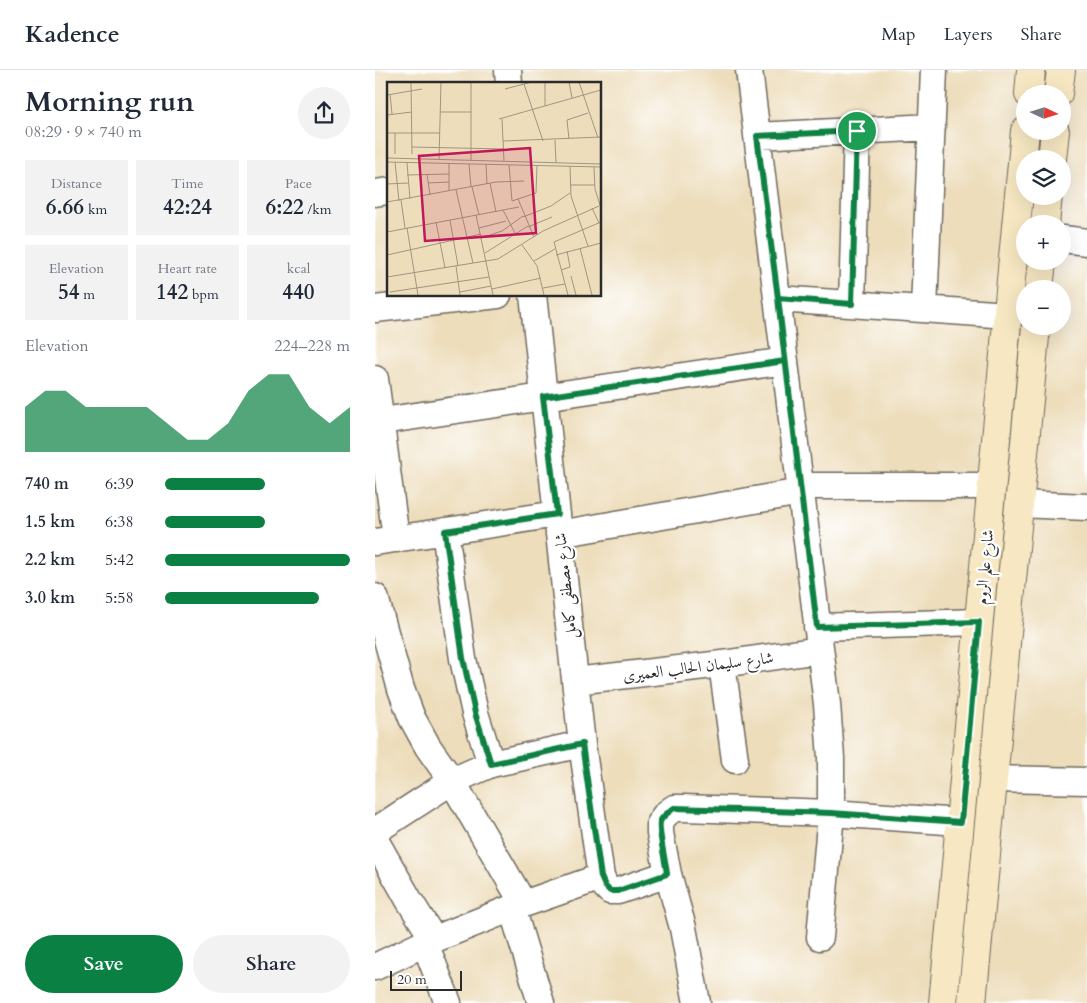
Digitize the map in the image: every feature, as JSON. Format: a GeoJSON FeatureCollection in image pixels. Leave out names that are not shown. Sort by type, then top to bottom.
{"type":"FeatureCollection","features":[{"type":"Feature","properties":{"kind":"street"},"geometry":{"type":"LineString","coordinates":[[749,70],[828,713],[831,758],[831,813],[820,937]]}},
{"type":"Feature","properties":{"kind":"street"},"geometry":{"type":"LineString","coordinates":[[924,309],[934,70]]}},
{"type":"Feature","properties":{"kind":"street"},"geometry":{"type":"LineString","coordinates":[[1030,85],[1031,70]]}},
{"type":"Feature","properties":{"kind":"street"},"geometry":{"type":"LineString","coordinates":[[1059,85],[1061,70]]}},
{"type":"Feature","properties":{"kind":"street"},"geometry":{"type":"LineString","coordinates":[[757,136],[932,126]]}},
{"type":"Feature","properties":{"kind":"street"},"geometry":{"type":"LineString","coordinates":[[852,304],[857,131]]}},
{"type":"Feature","properties":{"kind":"street","name":"شارع علم الروم"},"geometry":{"type":"LineString","coordinates":[[943,1003],[1024,140]]}},
{"type":"Feature","properties":{"kind":"street"},"geometry":{"type":"LineString","coordinates":[[1071,240],[1087,242]]}},
{"type":"Feature","properties":{"kind":"street"},"geometry":{"type":"LineString","coordinates":[[375,309],[489,296]]}},
{"type":"Feature","properties":{"kind":"street","name":"شارع مصطفى كامل"},"geometry":{"type":"LineString","coordinates":[[533,296],[582,744],[601,877]]}},
{"type":"Feature","properties":{"kind":"street"},"geometry":{"type":"LineString","coordinates":[[778,298],[1008,315]]}},
{"type":"Feature","properties":{"kind":"street","name":"شارع علم الروم"},"geometry":{"type":"LineString","coordinates":[[972,1003],[1035,335]]}},
{"type":"Feature","properties":{"kind":"street"},"geometry":{"type":"LineString","coordinates":[[378,422],[785,361]]}},
{"type":"Feature","properties":{"kind":"street"},"geometry":{"type":"LineString","coordinates":[[375,379],[385,541],[445,531],[558,524],[800,489],[992,486]]}},
{"type":"Feature","properties":{"kind":"street"},"geometry":{"type":"LineString","coordinates":[[1019,504],[1087,507]]}},
{"type":"Feature","properties":{"kind":"street"},"geometry":{"type":"LineString","coordinates":[[445,531],[463,658],[475,713],[491,764]]}},
{"type":"Feature","properties":{"kind":"street"},"geometry":{"type":"LineString","coordinates":[[375,597],[401,690],[412,718],[428,747],[451,781],[518,906],[541,1003]]}},
{"type":"Feature","properties":{"kind":"street","name":"شارع سليمان الحالب العميرى"},"geometry":{"type":"LineString","coordinates":[[575,681],[722,664],[819,638],[979,622]]}},
{"type":"Feature","properties":{"kind":"street"},"geometry":{"type":"LineString","coordinates":[[976,660],[1004,664]]}},
{"type":"Feature","properties":{"kind":"street"},"geometry":{"type":"LineString","coordinates":[[722,664],[735,760]]}},
{"type":"Feature","properties":{"kind":"street"},"geometry":{"type":"LineString","coordinates":[[375,831],[451,781],[491,764],[582,744]]}},
{"type":"Feature","properties":{"kind":"street"},"geometry":{"type":"LineString","coordinates":[[993,778],[1087,781]]}},
{"type":"Feature","properties":{"kind":"street"},"geometry":{"type":"LineString","coordinates":[[697,1003],[683,928],[667,874],[661,833],[660,822],[674,808],[831,813],[961,822]]}},
{"type":"Feature","properties":{"kind":"street"},"geometry":{"type":"LineString","coordinates":[[375,840],[409,900],[429,941],[448,1003]]}},
{"type":"Feature","properties":{"kind":"street"},"geometry":{"type":"LineString","coordinates":[[375,967],[429,941],[518,906],[601,877],[605,886],[610,891],[618,891],[667,874]]}},
{"type":"Feature","properties":{"kind":"route"},"geometry":{"type":"LineString","coordinates":[[857,131],[757,136],[778,298],[817,627],[979,622],[961,822],[831,813],[674,808],[660,822],[667,874],[618,891],[610,891],[605,886],[601,877],[582,744],[491,764],[475,713],[463,658],[445,531],[557,514],[543,397],[785,361],[778,298],[852,304],[857,131]]}}]}
